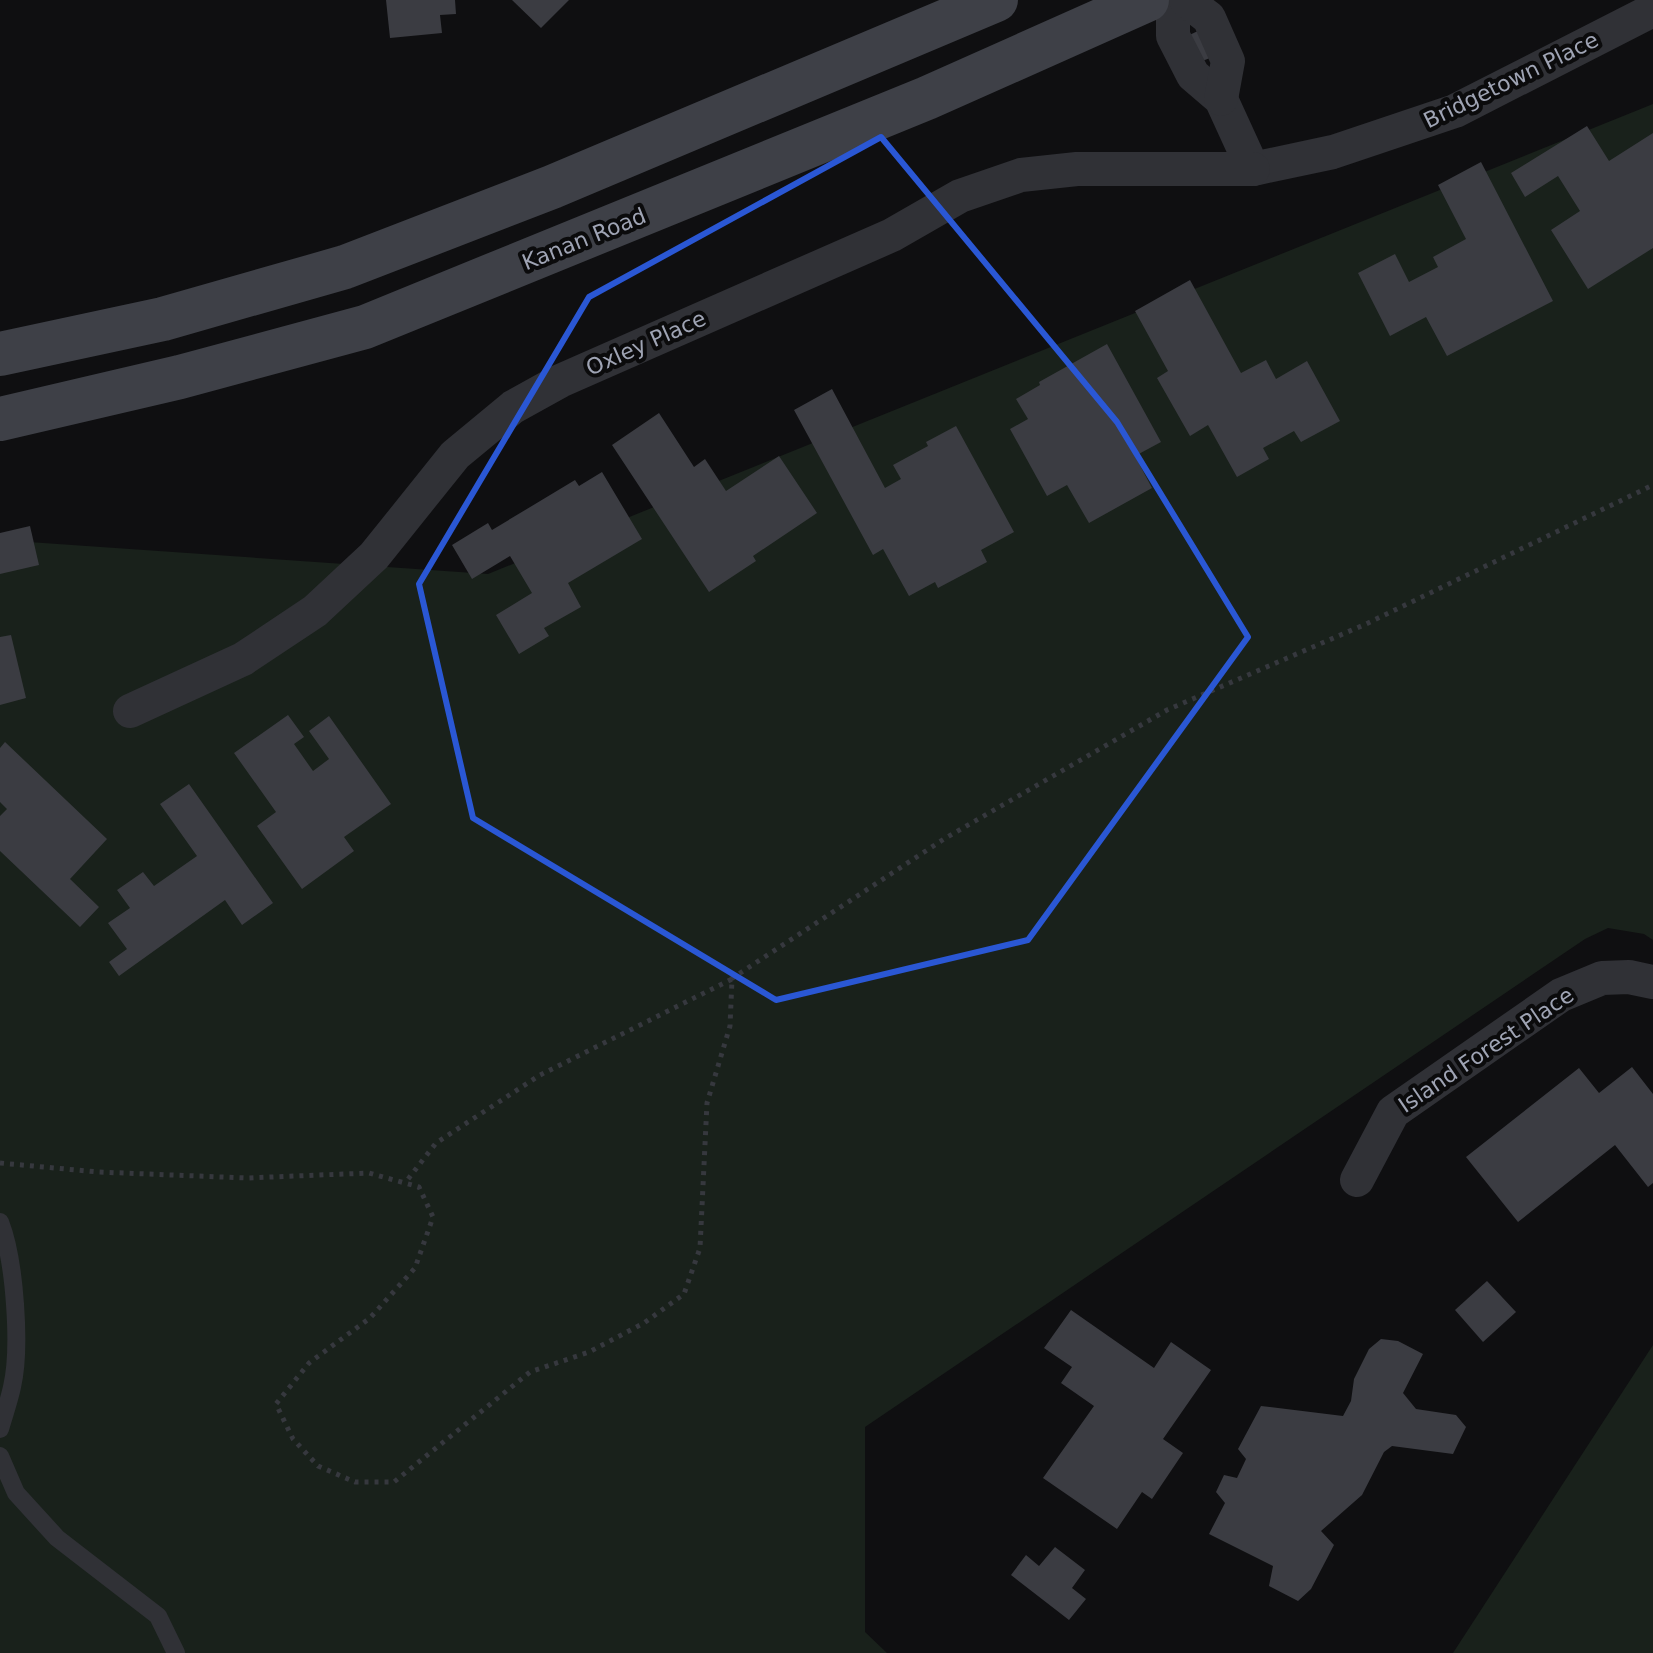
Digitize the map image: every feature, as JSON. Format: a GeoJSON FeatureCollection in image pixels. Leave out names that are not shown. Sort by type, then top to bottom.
{"type":"FeatureCollection","features":[{"type":"Feature","properties":{"kind":"main road"},"geometry":{"type":"LineString","coordinates":[[0,354],[163,319],[345,267],[552,187],[996,0]]}},
{"type":"Feature","properties":{"kind":"main road","name":"Kanan Road"},"geometry":{"type":"LineString","coordinates":[[0,419],[180,377],[365,327],[927,98],[1147,0]]}},
{"type":"Feature","properties":{"kind":"street"},"geometry":{"type":"LineString","coordinates":[[1173,0],[1173,36],[1193,75],[1221,99],[1253,169]]}},
{"type":"Feature","properties":{"kind":"street"},"geometry":{"type":"LineString","coordinates":[[1186,0],[1209,18],[1228,61],[1221,99]]}},
{"type":"Feature","properties":{"kind":"street","name":"Bridgetown Place"},"geometry":{"type":"LineString","coordinates":[[1253,169],[1333,152],[1455,111],[1653,10]]}},
{"type":"Feature","properties":{"kind":"street","name":"Oxley Place"},"geometry":{"type":"LineString","coordinates":[[130,711],[243,659],[315,611],[374,556],[455,455],[513,407],[560,381],[892,235],[960,196],[1021,175],[1077,169],[1253,169]]}},
{"type":"Feature","properties":{"kind":"street","name":"Island Forest Place"},"geometry":{"type":"LineString","coordinates":[[1357,1180],[1393,1112],[1561,995],[1602,978],[1629,977],[1653,982]]}},
{"type":"Feature","properties":{"kind":"lane"},"geometry":{"type":"LineString","coordinates":[[0,1222],[6,1238],[16,1311],[13,1385],[0,1429]]}},
{"type":"Feature","properties":{"kind":"lane"},"geometry":{"type":"LineString","coordinates":[[0,1456],[16,1493],[57,1538],[158,1616],[176,1653]]}},
{"type":"Feature","properties":{"kind":"path"},"geometry":{"type":"LineString","coordinates":[[405,1183],[436,1143],[540,1075],[730,980],[944,839],[1167,710],[1366,624],[1653,485]]}},
{"type":"Feature","properties":{"kind":"path"},"geometry":{"type":"LineString","coordinates":[[0,1163],[98,1172],[247,1178],[369,1173],[419,1187],[433,1217],[415,1268],[370,1318],[309,1363],[276,1404],[293,1439],[318,1466],[355,1482],[394,1482],[530,1372],[589,1352],[644,1323],[684,1294],[700,1248],[707,1103],[730,1026],[730,980]]}},
{"type":"Feature","properties":{"kind":"highlighted area"},"geometry":{"type":"Polygon","coordinates":[[[881,137],[1117,422],[1248,637],[1028,940],[776,1000],[473,818],[419,584],[589,297],[881,137]]]}},
{"type":"Feature","properties":{"kind":"shaded area"},"geometry":{"type":"Polygon","coordinates":[[[1653,104],[1653,940],[1644,934],[1608,928],[1585,939],[865,1427],[865,1632],[887,1653],[0,1653],[0,540],[488,574],[1653,104]]]}},
{"type":"Feature","properties":{"kind":"shaded area"},"geometry":{"type":"Polygon","coordinates":[[[1653,1345],[1653,1653],[1453,1653],[1653,1345]]]}},
{"type":"Feature","properties":{"kind":"building"},"geometry":{"type":"Polygon","coordinates":[[[386,0],[455,0],[456,14],[440,15],[442,33],[390,38],[386,0]]]}},
{"type":"Feature","properties":{"kind":"building"},"geometry":{"type":"Polygon","coordinates":[[[512,0],[569,0],[541,28],[512,0]]]}},
{"type":"Feature","properties":{"kind":"building"},"geometry":{"type":"Polygon","coordinates":[[[1198,31],[1210,58],[1197,63],[1185,37],[1198,31]]]}},
{"type":"Feature","properties":{"kind":"building"},"geometry":{"type":"Polygon","coordinates":[[[1587,126],[1609,161],[1653,133],[1653,248],[1588,289],[1551,230],[1580,211],[1558,176],[1525,197],[1511,173],[1587,126]]]}},
{"type":"Feature","properties":{"kind":"building"},"geometry":{"type":"Polygon","coordinates":[[[1481,162],[1553,301],[1447,356],[1426,317],[1390,336],[1358,273],[1395,254],[1409,282],[1438,267],[1433,257],[1466,239],[1438,185],[1481,162]]]}},
{"type":"Feature","properties":{"kind":"building"},"geometry":{"type":"Polygon","coordinates":[[[1190,280],[1241,373],[1266,360],[1276,379],[1307,361],[1340,421],[1301,442],[1294,431],[1263,448],[1269,459],[1237,477],[1208,425],[1190,436],[1157,378],[1168,371],[1135,311],[1190,280]]]}},
{"type":"Feature","properties":{"kind":"building"},"geometry":{"type":"Polygon","coordinates":[[[1107,344],[1161,442],[1135,456],[1152,488],[1089,523],[1067,485],[1047,496],[1010,429],[1028,419],[1016,399],[1040,385],[1039,382],[1107,344]]]}},
{"type":"Feature","properties":{"kind":"building"},"geometry":{"type":"Polygon","coordinates":[[[832,389],[885,488],[901,479],[893,465],[956,426],[1014,532],[981,550],[987,562],[938,588],[935,582],[909,596],[883,549],[873,555],[794,410],[832,389]]]}},
{"type":"Feature","properties":{"kind":"building"},"geometry":{"type":"Polygon","coordinates":[[[659,413],[694,467],[705,459],[726,491],[779,456],[817,513],[753,556],[756,561],[709,592],[612,445],[659,413]]]}},
{"type":"Feature","properties":{"kind":"building"},"geometry":{"type":"Polygon","coordinates":[[[602,472],[642,539],[568,583],[581,607],[544,628],[549,636],[519,654],[496,615],[532,593],[510,556],[472,579],[452,545],[488,523],[492,530],[575,480],[579,486],[602,472]]]}},
{"type":"Feature","properties":{"kind":"building"},"geometry":{"type":"Polygon","coordinates":[[[30,526],[39,565],[0,574],[0,533],[30,526]]]}},
{"type":"Feature","properties":{"kind":"building"},"geometry":{"type":"Polygon","coordinates":[[[11,635],[26,698],[0,705],[0,637],[11,635]]]}},
{"type":"Feature","properties":{"kind":"building"},"geometry":{"type":"Polygon","coordinates":[[[288,715],[304,737],[294,744],[313,771],[329,759],[309,731],[329,716],[391,804],[344,837],[354,851],[302,889],[257,826],[276,812],[234,753],[288,715]]]}},
{"type":"Feature","properties":{"kind":"building"},"geometry":{"type":"Polygon","coordinates":[[[5,742],[107,839],[70,879],[99,907],[80,927],[0,851],[0,816],[7,809],[0,802],[0,748],[5,742]]]}},
{"type":"Feature","properties":{"kind":"building"},"geometry":{"type":"Polygon","coordinates":[[[189,784],[273,903],[242,925],[225,900],[119,976],[109,962],[127,949],[108,923],[130,908],[117,890],[143,872],[154,886],[197,856],[160,804],[189,784]]]}},
{"type":"Feature","properties":{"kind":"building"},"geometry":{"type":"Polygon","coordinates":[[[1632,1067],[1653,1094],[1653,1183],[1648,1187],[1615,1145],[1518,1222],[1466,1157],[1579,1068],[1599,1093],[1632,1067]]]}},
{"type":"Feature","properties":{"kind":"building"},"geometry":{"type":"Polygon","coordinates":[[[1487,1281],[1516,1312],[1483,1342],[1455,1310],[1487,1281]]]}},
{"type":"Feature","properties":{"kind":"building"},"geometry":{"type":"Polygon","coordinates":[[[1071,1310],[1154,1368],[1171,1342],[1211,1370],[1163,1439],[1183,1453],[1152,1499],[1142,1492],[1117,1529],[1043,1478],[1094,1406],[1061,1383],[1072,1367],[1044,1348],[1071,1310]]]}},
{"type":"Feature","properties":{"kind":"building"},"geometry":{"type":"Polygon","coordinates":[[[1381,1339],[1398,1341],[1423,1354],[1403,1393],[1416,1409],[1456,1415],[1466,1427],[1453,1454],[1392,1446],[1384,1452],[1362,1495],[1321,1531],[1334,1545],[1311,1589],[1298,1601],[1269,1586],[1273,1566],[1209,1534],[1225,1503],[1216,1492],[1224,1475],[1237,1478],[1246,1459],[1238,1449],[1261,1406],[1343,1416],[1351,1401],[1354,1379],[1369,1349],[1381,1339]]]}},
{"type":"Feature","properties":{"kind":"building"},"geometry":{"type":"Polygon","coordinates":[[[1055,1547],[1085,1570],[1072,1588],[1086,1599],[1069,1620],[1011,1575],[1026,1555],[1039,1566],[1055,1547]]]}}]}
